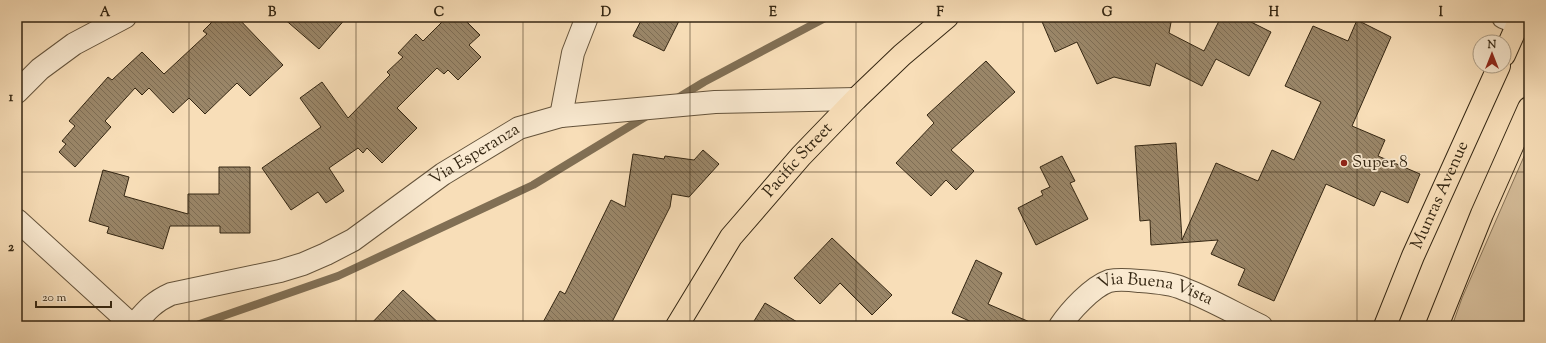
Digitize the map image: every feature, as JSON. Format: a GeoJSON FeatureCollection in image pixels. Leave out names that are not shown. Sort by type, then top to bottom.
{"type":"FeatureCollection","features":[{"type":"Feature","properties":{"kind":"main road","name":"Pacific Street"},"geometry":{"type":"LineString","coordinates":[[677,326],[731,237],[801,156],[856,99],[902,55],[947,17]]}},
{"type":"Feature","properties":{"kind":"main road"},"geometry":{"type":"LineString","coordinates":[[1510,34],[1514,19]]}},
{"type":"Feature","properties":{"kind":"main road","name":"Munras Avenue"},"geometry":{"type":"LineString","coordinates":[[1385,326],[1413,256],[1495,74]]}},
{"type":"Feature","properties":{"kind":"main road"},"geometry":{"type":"LineString","coordinates":[[1437,326],[1482,214],[1529,108]]}},
{"type":"Feature","properties":{"kind":"street"},"geometry":{"type":"LineString","coordinates":[[17,92],[40,69],[74,44],[125,17]]}},
{"type":"Feature","properties":{"kind":"street"},"geometry":{"type":"LineString","coordinates":[[561,116],[573,53],[587,17]]}},
{"type":"Feature","properties":{"kind":"street","name":"Via Esperanza"},"geometry":{"type":"LineString","coordinates":[[133,326],[148,308],[171,294],[280,271],[303,264],[326,254],[353,240],[444,174],[519,128],[561,116],[715,102],[856,99]]}},
{"type":"Feature","properties":{"kind":"street"},"geometry":{"type":"LineString","coordinates":[[17,220],[133,326]]}},
{"type":"Feature","properties":{"kind":"street","name":"Via Buena Vista"},"geometry":{"type":"LineString","coordinates":[[1060,326],[1079,304],[1096,288],[1109,281],[1128,280],[1165,284],[1183,288],[1261,326]]}},
{"type":"Feature","properties":{"kind":"shaded area"},"geometry":{"type":"Polygon","coordinates":[[[1529,145],[1529,326],[1452,326],[1462,298],[1529,145]]]}},
{"type":"Feature","properties":{"kind":"building"},"geometry":{"type":"Polygon","coordinates":[[[217,17],[237,17],[283,65],[250,96],[237,83],[205,114],[189,98],[173,113],[149,88],[142,95],[135,88],[105,121],[111,127],[75,167],[59,152],[66,144],[62,141],[75,126],[69,121],[108,77],[112,80],[142,52],[164,74],[207,34],[203,31],[217,17]]]}},
{"type":"Feature","properties":{"kind":"building"},"geometry":{"type":"Polygon","coordinates":[[[282,17],[347,17],[319,49],[282,17]]]}},
{"type":"Feature","properties":{"kind":"building"},"geometry":{"type":"Polygon","coordinates":[[[447,17],[462,17],[480,35],[469,45],[481,57],[458,80],[448,70],[444,74],[437,68],[397,108],[417,128],[382,163],[367,148],[363,153],[358,148],[329,168],[344,191],[326,203],[318,192],[291,210],[262,168],[321,127],[300,98],[322,82],[348,118],[390,75],[387,72],[403,57],[398,53],[416,34],[423,41],[447,17]]]}},
{"type":"Feature","properties":{"kind":"building"},"geometry":{"type":"Polygon","coordinates":[[[643,17],[681,17],[664,51],[633,36],[643,17]]]}},
{"type":"Feature","properties":{"kind":"building"},"geometry":{"type":"Polygon","coordinates":[[[1040,17],[1172,17],[1169,33],[1204,51],[1221,17],[1241,17],[1271,32],[1249,76],[1216,59],[1202,86],[1156,63],[1150,86],[1114,77],[1097,84],[1077,42],[1055,52],[1040,17]]]}},
{"type":"Feature","properties":{"kind":"building"},"geometry":{"type":"Polygon","coordinates":[[[1357,20],[1391,37],[1352,126],[1385,140],[1378,156],[1420,174],[1408,203],[1381,191],[1374,206],[1326,184],[1274,301],[1238,285],[1245,269],[1211,254],[1218,240],[1151,245],[1150,220],[1140,221],[1135,146],[1176,143],[1182,240],[1216,163],[1258,181],[1272,150],[1294,160],[1321,102],[1285,86],[1313,26],[1348,41],[1357,20]]]}},
{"type":"Feature","properties":{"kind":"building"},"geometry":{"type":"Polygon","coordinates":[[[986,61],[1015,92],[951,150],[974,171],[956,190],[946,180],[931,196],[896,163],[934,123],[927,115],[986,61]]]}},
{"type":"Feature","properties":{"kind":"building"},"geometry":{"type":"Polygon","coordinates":[[[703,150],[719,164],[689,197],[672,194],[670,207],[610,326],[541,326],[560,291],[565,294],[611,200],[625,207],[633,154],[664,159],[665,156],[694,160],[703,150]]]}},
{"type":"Feature","properties":{"kind":"building"},"geometry":{"type":"Polygon","coordinates":[[[1062,156],[1075,181],[1070,183],[1088,219],[1036,245],[1018,208],[1043,195],[1041,191],[1050,187],[1040,167],[1062,156]]]}},
{"type":"Feature","properties":{"kind":"building"},"geometry":{"type":"Polygon","coordinates":[[[219,167],[250,167],[250,233],[220,233],[220,226],[170,226],[163,249],[107,233],[109,227],[89,221],[103,170],[129,177],[124,196],[188,214],[188,194],[219,194],[219,167]]]}},
{"type":"Feature","properties":{"kind":"building"},"geometry":{"type":"Polygon","coordinates":[[[832,238],[892,295],[872,315],[840,283],[820,304],[794,278],[832,238]]]}},
{"type":"Feature","properties":{"kind":"building"},"geometry":{"type":"Polygon","coordinates":[[[976,260],[1002,273],[988,304],[1039,326],[980,326],[952,313],[976,260]]]}},
{"type":"Feature","properties":{"kind":"building"},"geometry":{"type":"Polygon","coordinates":[[[403,290],[442,326],[369,326],[403,290]]]}},
{"type":"Feature","properties":{"kind":"building"},"geometry":{"type":"Polygon","coordinates":[[[765,303],[804,326],[751,326],[765,303]]]}},
{"type":"Feature","properties":{"kind":"waterway"},"geometry":{"type":"LineString","coordinates":[[676,99],[704,82],[827,17]]}},
{"type":"Feature","properties":{"kind":"waterway"},"geometry":{"type":"LineString","coordinates":[[194,326],[338,276],[533,185],[650,114]]}},
{"type":"Feature","properties":{"kind":"place","name":"Super 8"},"geometry":{"type":"Point","coordinates":[1344,163]}}]}
